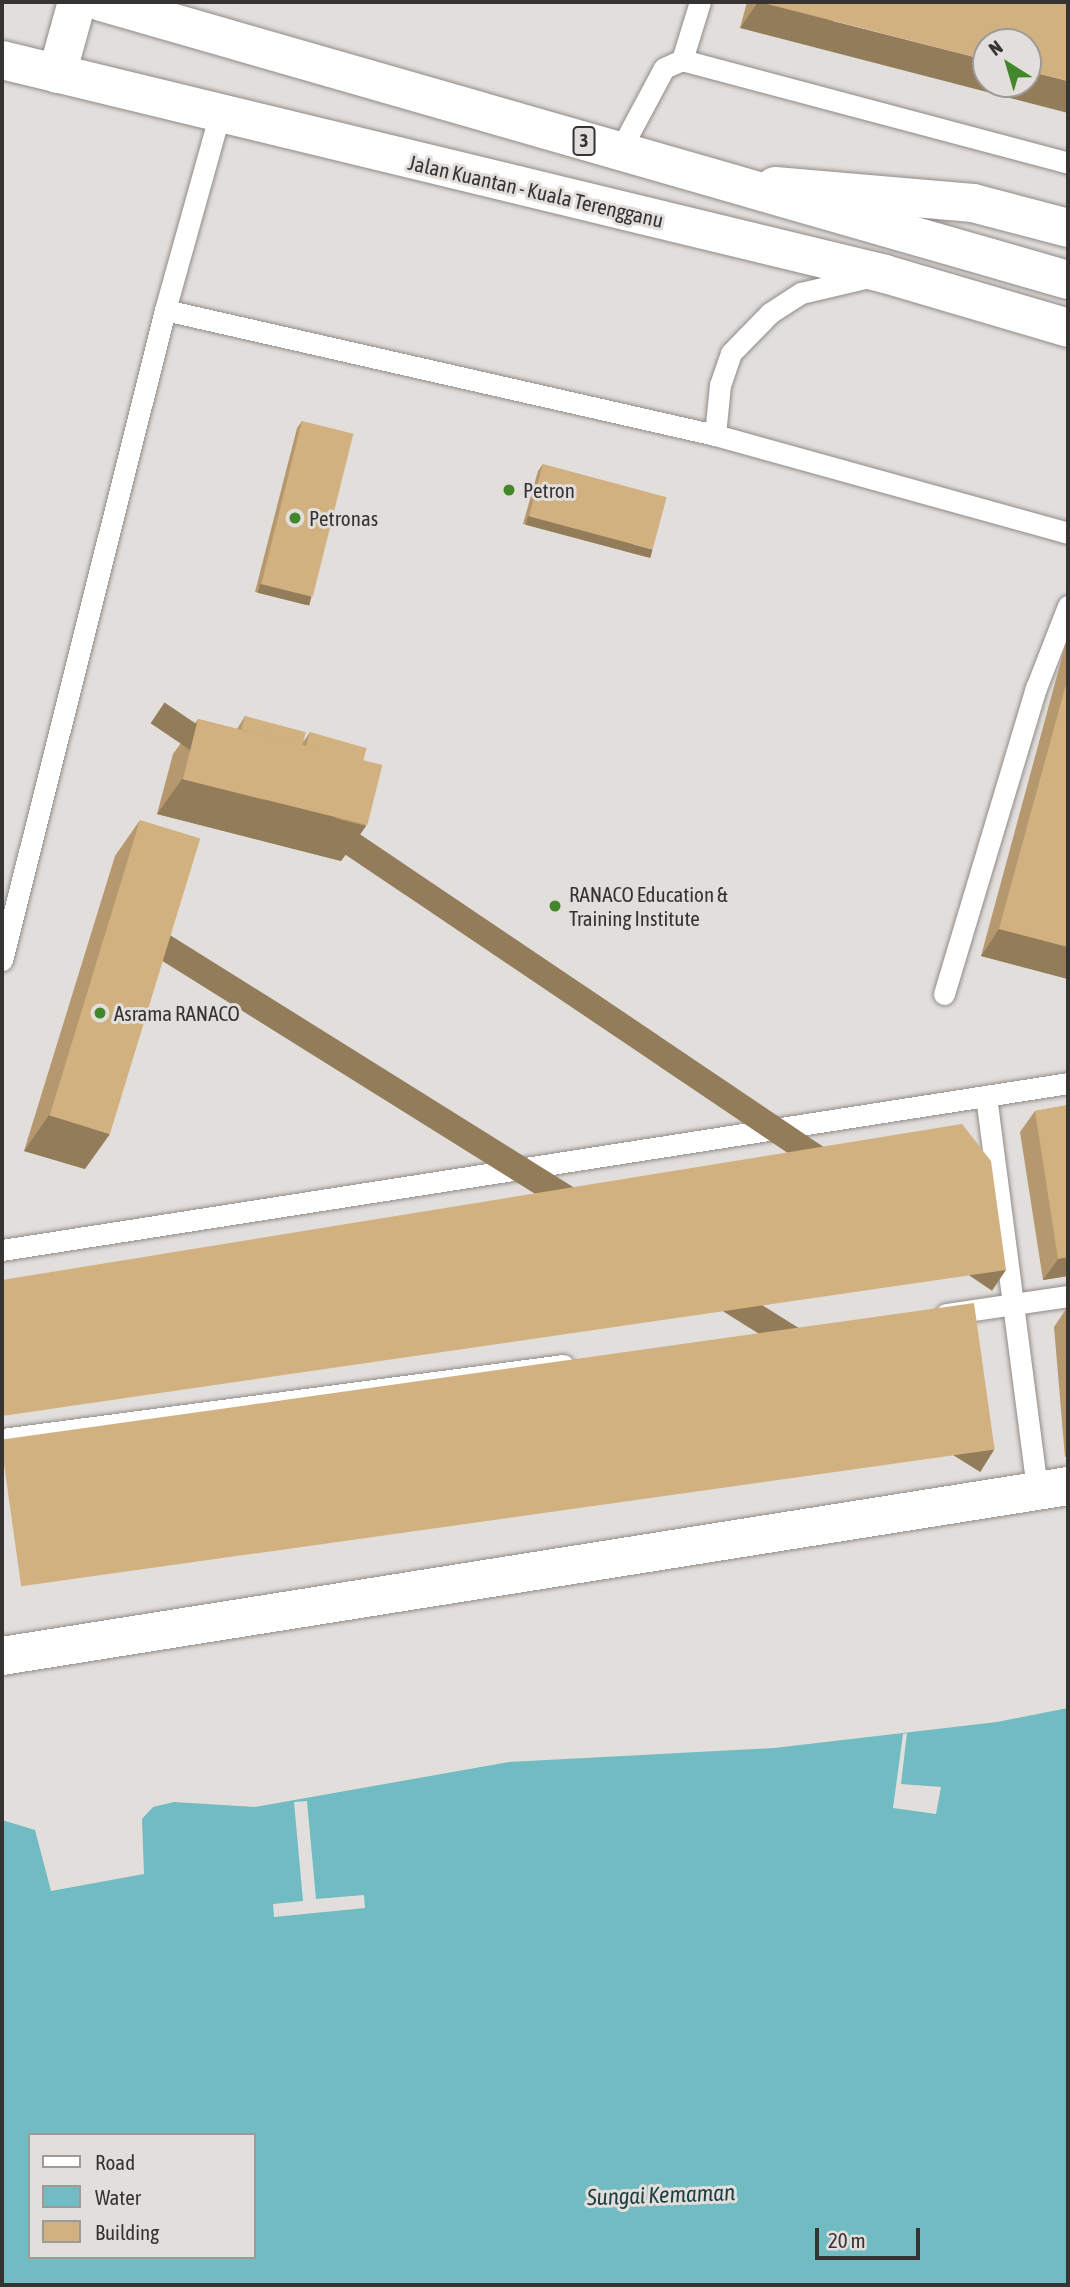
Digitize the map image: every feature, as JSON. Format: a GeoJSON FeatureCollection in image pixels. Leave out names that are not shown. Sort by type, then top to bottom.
{"type":"FeatureCollection","features":[{"type":"Feature","properties":{"kind":"main road"},"geometry":{"type":"LineString","coordinates":[[57,74],[78,2]]}},
{"type":"Feature","properties":{"kind":"main road","name":"3"},"geometry":{"type":"LineString","coordinates":[[101,2],[1068,280]]}},
{"type":"Feature","properties":{"kind":"main road","name":"Jalan Kuantan - Kuala Terengganu"},"geometry":{"type":"LineString","coordinates":[[2,60],[219,116],[885,274],[1068,328]]}},
{"type":"Feature","properties":{"kind":"main road"},"geometry":{"type":"LineString","coordinates":[[717,181],[973,203],[1068,228]]}},
{"type":"Feature","properties":{"kind":"main road"},"geometry":{"type":"LineString","coordinates":[[2,1656],[1053,1488]]}},
{"type":"Feature","properties":{"kind":"lane"},"geometry":{"type":"LineString","coordinates":[[682,60],[700,2]]}},
{"type":"Feature","properties":{"kind":"lane"},"geometry":{"type":"LineString","coordinates":[[619,152],[664,68],[682,60],[1068,163]]}},
{"type":"Feature","properties":{"kind":"lane"},"geometry":{"type":"LineString","coordinates":[[2,960],[165,310],[219,116]]}},
{"type":"Feature","properties":{"kind":"lane"},"geometry":{"type":"LineString","coordinates":[[715,435],[720,385],[732,353],[770,313],[801,293],[885,274]]}},
{"type":"Feature","properties":{"kind":"lane"},"geometry":{"type":"LineString","coordinates":[[165,310],[715,435],[1068,533]]}},
{"type":"Feature","properties":{"kind":"lane"},"geometry":{"type":"LineString","coordinates":[[944,994],[1036,688],[1068,609]]}},
{"type":"Feature","properties":{"kind":"lane"},"geometry":{"type":"LineString","coordinates":[[2,1250],[1068,1083]]}},
{"type":"Feature","properties":{"kind":"lane"},"geometry":{"type":"LineString","coordinates":[[986,1096],[1013,1305],[1053,1488]]}},
{"type":"Feature","properties":{"kind":"lane"},"geometry":{"type":"LineString","coordinates":[[930,1316],[1068,1296]]}},
{"type":"Feature","properties":{"kind":"lane"},"geometry":{"type":"LineString","coordinates":[[2,1439],[584,1362]]}},
{"type":"Feature","properties":{"kind":"water","name":"Sungai Kemaman"},"geometry":{"type":"Polygon","coordinates":[[[1068,1708],[1068,2285],[2,2285],[2,1820],[35,1830],[51,1891],[144,1874],[142,1819],[153,1807],[174,1802],[255,1807],[509,1762],[774,1748],[997,1722],[1068,1708]]]}},
{"type":"Feature","properties":{"kind":"pier"},"geometry":{"type":"Polygon","coordinates":[[[907,1733],[901,1784],[941,1787],[936,1814],[893,1808],[903,1734],[907,1733]]]}},
{"type":"Feature","properties":{"kind":"pier"},"geometry":{"type":"Polygon","coordinates":[[[307,1801],[316,1899],[364,1895],[365,1908],[274,1917],[273,1904],[303,1901],[294,1802],[307,1801]]]}},
{"type":"Feature","properties":{"kind":"building"},"geometry":{"type":"Polygon","coordinates":[[[761,2],[1068,2],[1068,81],[1042,74],[1042,28],[972,28],[972,56],[761,2]]]}},
{"type":"Feature","properties":{"kind":"building"},"geometry":{"type":"Polygon","coordinates":[[[302,421],[353,434],[313,597],[261,584],[302,421]]]}},
{"type":"Feature","properties":{"kind":"building"},"geometry":{"type":"Polygon","coordinates":[[[543,464],[667,497],[653,549],[529,516],[543,464]]]}},
{"type":"Feature","properties":{"kind":"building"},"geometry":{"type":"Polygon","coordinates":[[[1068,677],[1068,947],[999,929],[1068,677]]]}},
{"type":"Feature","properties":{"kind":"building"},"geometry":{"type":"Polygon","coordinates":[[[245,716],[306,732],[302,746],[241,730],[245,716]]]}},
{"type":"Feature","properties":{"kind":"building"},"geometry":{"type":"Polygon","coordinates":[[[198,719],[382,765],[367,825],[183,779],[198,719]]]}},
{"type":"Feature","properties":{"kind":"building"},"geometry":{"type":"Polygon","coordinates":[[[310,732],[367,748],[363,763],[306,746],[310,732]]]}},
{"type":"Feature","properties":{"kind":"building","name":"Asrama RANACO"},"geometry":{"type":"Polygon","coordinates":[[[140,820],[200,838],[110,1134],[50,1115],[140,820]]]}},
{"type":"Feature","properties":{"kind":"building"},"geometry":{"type":"Polygon","coordinates":[[[1068,1105],[1068,1257],[1058,1259],[1035,1111],[1068,1105]]]}},
{"type":"Feature","properties":{"kind":"building"},"geometry":{"type":"Polygon","coordinates":[[[962,1124],[991,1161],[1006,1270],[2,1416],[2,1280],[962,1124]]]}},
{"type":"Feature","properties":{"kind":"building"},"geometry":{"type":"Polygon","coordinates":[[[974,1303],[995,1450],[21,1586],[2,1440],[974,1303]]]}},
{"type":"Feature","properties":{"kind":"place","name":"Petron"},"geometry":{"type":"Point","coordinates":[509,490]}},
{"type":"Feature","properties":{"kind":"place","name":"Petronas"},"geometry":{"type":"Point","coordinates":[295,518]}},
{"type":"Feature","properties":{"kind":"place","name":"RANACO Education & Training Institute"},"geometry":{"type":"Point","coordinates":[555,906]}},
{"type":"Feature","properties":{"kind":"place","name":"Asrama RANACO"},"geometry":{"type":"Point","coordinates":[100,1013]}}]}
